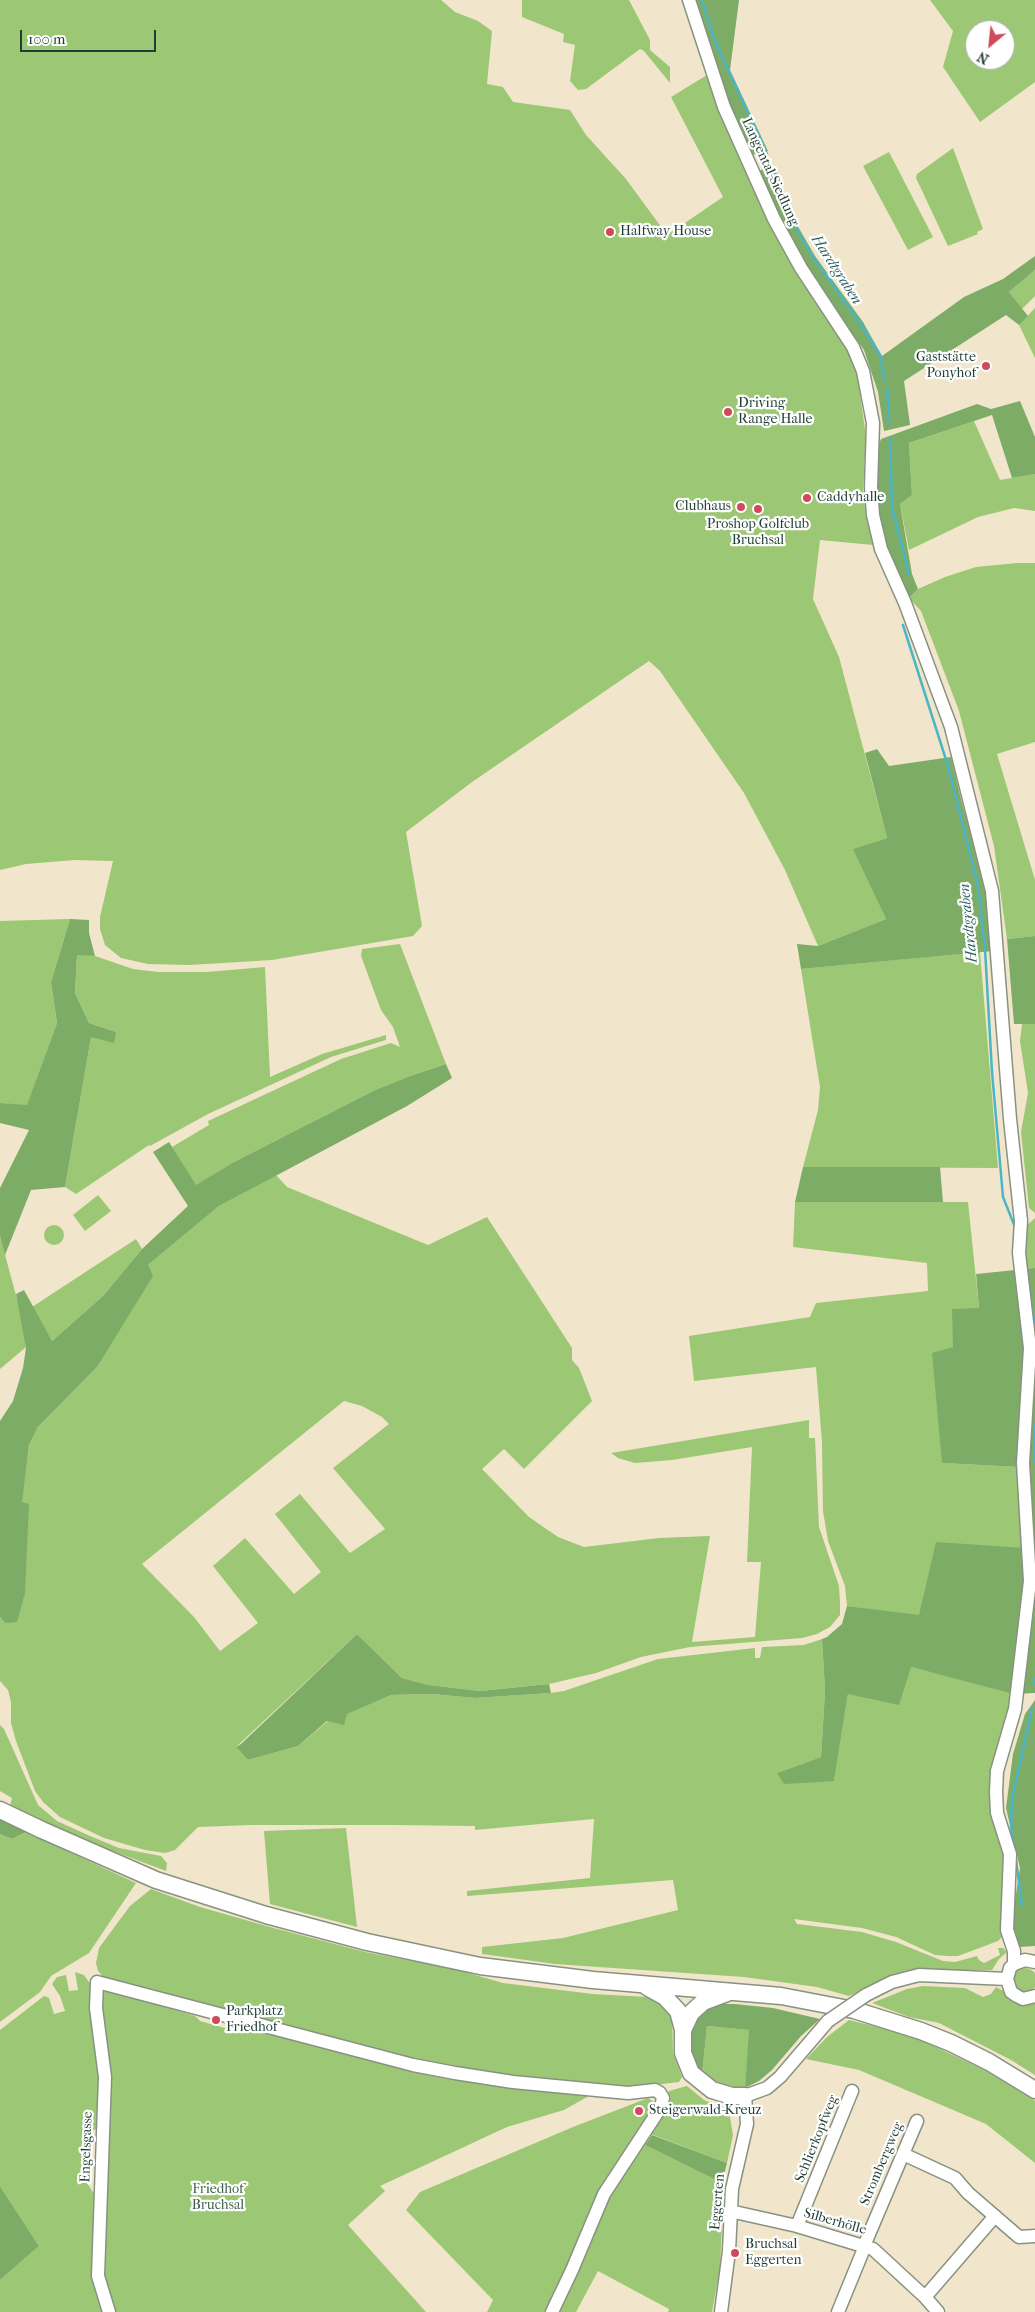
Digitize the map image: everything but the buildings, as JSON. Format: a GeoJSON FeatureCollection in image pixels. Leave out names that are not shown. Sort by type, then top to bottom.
{"type":"FeatureCollection","features":[{"type":"Feature","properties":{"kind":"main road"},"geometry":{"type":"LineString","coordinates":[[0,1810],[156,1880],[275,1917],[386,1946],[480,1966],[541,1975],[781,1996],[854,2010],[921,2031],[988,2062],[1035,2090]]}},
{"type":"Feature","properties":{"kind":"main road"},"geometry":{"type":"LineString","coordinates":[[643,1985],[665,1997],[678,2011],[682,2030],[683,2053],[691,2073],[712,2090],[732,2096],[745,2096]]}},
{"type":"Feature","properties":{"kind":"main road"},"geometry":{"type":"LineString","coordinates":[[682,2030],[691,2013],[704,2002],[731,1991]]}},
{"type":"Feature","properties":{"kind":"street","name":"Langental-Siedlung"},"geometry":{"type":"LineString","coordinates":[[689,0],[724,107],[774,219],[801,268],[854,347],[863,371],[873,423],[871,487],[873,515],[881,548],[905,603],[951,727],[992,891],[1010,1119],[1021,1221],[1019,1253],[1030,1348],[1023,1463],[1030,1581],[1015,1709],[998,1771],[996,1792],[996,1813],[1010,1854],[1007,1930],[1022,1959]]}},
{"type":"Feature","properties":{"kind":"street"},"geometry":{"type":"LineString","coordinates":[[1022,1959],[1010,1968],[1006,1979],[1011,1992],[1017,1996],[1023,1999],[1035,1996]]}},
{"type":"Feature","properties":{"kind":"street"},"geometry":{"type":"LineString","coordinates":[[745,2096],[767,2088],[780,2077],[828,2022],[866,1995],[892,1982],[919,1975],[1006,1979]]}},
{"type":"Feature","properties":{"kind":"street","name":"Engelsgasse"},"geometry":{"type":"LineString","coordinates":[[109,2312],[98,2276],[105,2078],[96,2008],[97,1982],[403,2062],[455,2073],[513,2082],[628,2093],[655,2090],[660,2093],[663,2098],[661,2107],[604,2194],[552,2312]]}},
{"type":"Feature","properties":{"kind":"street","name":"Schlierkopfweg"},"geometry":{"type":"LineString","coordinates":[[797,2226],[852,2090]]}},
{"type":"Feature","properties":{"kind":"street","name":"Eggerten"},"geometry":{"type":"LineString","coordinates":[[721,2312],[729,2251],[730,2211],[735,2173],[747,2124],[745,2096]]}},
{"type":"Feature","properties":{"kind":"street","name":"Strombergweg"},"geometry":{"type":"LineString","coordinates":[[838,2312],[917,2121]]}},
{"type":"Feature","properties":{"kind":"street"},"geometry":{"type":"LineString","coordinates":[[903,2154],[955,2178],[1018,2237],[1035,2236]]}},
{"type":"Feature","properties":{"kind":"street","name":"Silberhölle"},"geometry":{"type":"LineString","coordinates":[[730,2211],[797,2226],[873,2249],[938,2312]]}},
{"type":"Feature","properties":{"kind":"street"},"geometry":{"type":"LineString","coordinates":[[925,2298],[995,2216]]}},
{"type":"Feature","properties":{"kind":"green space"},"geometry":{"type":"Polygon","coordinates":[[[0,0],[441,0],[455,12],[478,21],[492,31],[487,84],[503,87],[513,102],[570,110],[586,135],[626,179],[667,235],[723,197],[671,97],[707,75],[755,192],[795,270],[849,350],[857,374],[866,436],[863,490],[866,517],[873,545],[820,540],[813,599],[839,657],[887,838],[854,849],[886,919],[818,946],[785,870],[744,793],[660,671],[649,661],[472,782],[406,832],[422,926],[413,936],[272,960],[189,965],[148,964],[121,958],[105,945],[100,929],[100,917],[113,861],[75,860],[26,864],[0,870],[0,0]]]}},
{"type":"Feature","properties":{"kind":"green space"},"geometry":{"type":"Polygon","coordinates":[[[522,0],[629,0],[650,40],[650,50],[670,67],[670,83],[644,51],[640,49],[586,89],[578,90],[570,81],[575,45],[563,42],[564,34],[522,17],[522,0]]]}},
{"type":"Feature","properties":{"kind":"green space"},"geometry":{"type":"Polygon","coordinates":[[[696,0],[739,0],[730,70],[768,151],[752,155],[729,106],[696,0]]]}},
{"type":"Feature","properties":{"kind":"green space"},"geometry":{"type":"Polygon","coordinates":[[[930,0],[1035,0],[1035,82],[980,122],[943,67],[953,31],[930,0]]]}},
{"type":"Feature","properties":{"kind":"green space"},"geometry":{"type":"Polygon","coordinates":[[[953,148],[983,229],[977,232],[978,234],[948,246],[916,178],[917,174],[953,148]]]}},
{"type":"Feature","properties":{"kind":"green space"},"geometry":{"type":"Polygon","coordinates":[[[889,152],[933,237],[908,250],[863,166],[889,152]]]}},
{"type":"Feature","properties":{"kind":"green space"},"geometry":{"type":"Polygon","coordinates":[[[774,166],[793,218],[815,256],[863,322],[882,356],[964,297],[1003,279],[1035,256],[1035,270],[1009,292],[1028,316],[1019,325],[1006,315],[904,381],[910,425],[884,431],[878,392],[864,350],[800,259],[779,219],[758,171],[774,166]]]}},
{"type":"Feature","properties":{"kind":"green space"},"geometry":{"type":"Polygon","coordinates":[[[1035,270],[1035,296],[1022,309],[1009,292],[1035,270]]]}},
{"type":"Feature","properties":{"kind":"green space"},"geometry":{"type":"Polygon","coordinates":[[[1035,308],[1035,358],[1019,325],[1035,308]]]}},
{"type":"Feature","properties":{"kind":"green space"},"geometry":{"type":"Polygon","coordinates":[[[1020,401],[1035,437],[1035,474],[1012,478],[992,415],[909,443],[912,495],[900,504],[912,574],[918,589],[909,598],[885,551],[876,515],[877,449],[881,439],[977,404],[991,409],[1020,401]]]}},
{"type":"Feature","properties":{"kind":"green space"},"geometry":{"type":"Polygon","coordinates":[[[974,421],[1000,480],[1035,474],[1035,511],[1014,508],[978,517],[909,550],[900,504],[912,495],[909,443],[974,421]]]}},
{"type":"Feature","properties":{"kind":"green space"},"geometry":{"type":"Polygon","coordinates":[[[1035,563],[1035,742],[997,754],[1035,880],[1035,936],[1007,939],[994,846],[959,711],[921,611],[909,598],[918,589],[945,577],[976,567],[1035,563]]]}},
{"type":"Feature","properties":{"kind":"green space"},"geometry":{"type":"Polygon","coordinates":[[[877,749],[889,766],[951,757],[987,891],[993,951],[801,969],[797,944],[818,946],[886,919],[853,849],[887,838],[865,753],[877,749]]]}},
{"type":"Feature","properties":{"kind":"green space"},"geometry":{"type":"Polygon","coordinates":[[[70,919],[51,982],[57,1023],[27,1106],[0,1103],[0,921],[70,919]]]}},
{"type":"Feature","properties":{"kind":"green space"},"geometry":{"type":"Polygon","coordinates":[[[70,919],[89,920],[89,933],[95,956],[77,955],[75,993],[89,1023],[116,1032],[114,1043],[91,1037],[65,1187],[31,1190],[5,1255],[0,1236],[0,1188],[29,1130],[0,1123],[0,1103],[27,1105],[57,1023],[51,982],[70,919]]]}},
{"type":"Feature","properties":{"kind":"green space"},"geometry":{"type":"Polygon","coordinates":[[[1035,936],[1035,1024],[1014,1024],[1007,939],[1035,936]]]}},
{"type":"Feature","properties":{"kind":"green space"},"geometry":{"type":"Polygon","coordinates":[[[400,944],[446,1064],[375,1090],[232,1163],[195,1186],[172,1147],[209,1125],[208,1121],[341,1059],[391,1043],[400,1047],[393,1027],[381,1010],[361,956],[362,949],[400,944]]]}},
{"type":"Feature","properties":{"kind":"green space"},"geometry":{"type":"Polygon","coordinates":[[[980,952],[998,1168],[803,1167],[818,1110],[820,1087],[801,969],[980,952]]]}},
{"type":"Feature","properties":{"kind":"green space"},"geometry":{"type":"Polygon","coordinates":[[[77,954],[95,956],[133,969],[158,972],[207,972],[265,967],[270,1077],[322,1054],[386,1035],[386,1040],[331,1057],[208,1114],[149,1145],[76,1194],[65,1187],[91,1037],[116,1032],[89,1023],[75,993],[77,954]]]}},
{"type":"Feature","properties":{"kind":"green space"},"geometry":{"type":"Polygon","coordinates":[[[1022,1024],[1035,1024],[1035,1213],[1029,1208],[1021,1132],[1028,1093],[1020,1041],[1022,1024]]]}},
{"type":"Feature","properties":{"kind":"green space"},"geometry":{"type":"Polygon","coordinates":[[[446,1064],[452,1078],[407,1106],[219,1206],[148,1265],[153,1276],[97,1367],[38,1427],[29,1445],[22,1502],[29,1504],[25,1593],[17,1622],[5,1623],[0,1617],[0,1421],[13,1401],[23,1368],[26,1348],[16,1294],[24,1290],[52,1341],[103,1296],[142,1249],[188,1206],[153,1152],[169,1142],[196,1185],[232,1163],[375,1090],[446,1064]]]}},
{"type":"Feature","properties":{"kind":"green space"},"geometry":{"type":"Polygon","coordinates":[[[803,1167],[940,1167],[943,1202],[795,1202],[803,1167]]]}},
{"type":"Feature","properties":{"kind":"green space"},"geometry":{"type":"Polygon","coordinates":[[[276,1175],[287,1187],[428,1245],[487,1217],[572,1348],[572,1360],[579,1368],[592,1401],[524,1469],[504,1449],[482,1469],[529,1517],[558,1537],[584,1547],[659,1538],[710,1536],[692,1642],[755,1637],[761,1562],[747,1562],[752,1447],[672,1460],[635,1463],[618,1458],[611,1453],[809,1420],[809,1438],[815,1438],[819,1527],[839,1586],[840,1603],[840,1615],[830,1627],[817,1634],[802,1638],[690,1647],[641,1657],[596,1673],[549,1684],[480,1691],[429,1685],[402,1678],[357,1634],[236,1747],[248,1760],[298,1746],[328,1721],[391,1695],[432,1694],[475,1698],[551,1693],[564,1691],[658,1659],[755,1648],[755,1658],[760,1658],[762,1647],[804,1645],[822,1639],[825,1691],[821,1757],[777,1773],[834,1780],[848,1694],[911,1667],[1009,1691],[1014,1694],[993,1765],[993,1822],[1006,1859],[1001,1925],[1002,1937],[998,1941],[958,1956],[935,1955],[896,1937],[862,1928],[794,1919],[797,1924],[862,1932],[896,1942],[943,1961],[955,1962],[977,1956],[984,1963],[1000,1955],[998,1948],[1003,1948],[1007,1952],[999,1959],[992,1970],[916,1971],[898,1975],[849,1996],[817,1987],[744,1977],[555,1964],[482,1954],[482,1947],[563,1938],[678,1910],[673,1880],[467,1896],[467,1891],[590,1878],[594,1819],[475,1830],[475,1826],[396,1825],[198,1827],[175,1850],[165,1853],[145,1850],[104,1838],[60,1817],[43,1802],[35,1791],[16,1741],[11,1723],[11,1702],[8,1690],[0,1681],[0,1617],[5,1623],[29,1445],[38,1427],[97,1367],[148,1265],[219,1206],[276,1175]],[[344,1401],[142,1564],[194,1617],[220,1651],[258,1623],[213,1566],[245,1538],[294,1594],[321,1572],[275,1514],[300,1494],[350,1553],[385,1529],[333,1468],[389,1424],[382,1417],[362,1406],[344,1401]]]}},
{"type":"Feature","properties":{"kind":"green space"},"geometry":{"type":"Polygon","coordinates":[[[98,1195],[111,1211],[85,1231],[73,1215],[98,1195]]]}},
{"type":"Feature","properties":{"kind":"green space"},"geometry":{"type":"Polygon","coordinates":[[[795,1202],[968,1202],[979,1308],[953,1348],[942,1463],[1019,1467],[1024,1549],[919,1616],[847,1606],[845,1586],[828,1541],[823,1511],[822,1442],[816,1367],[694,1381],[689,1336],[810,1317],[816,1303],[928,1291],[927,1263],[793,1247],[795,1202]]]}},
{"type":"Feature","properties":{"kind":"green space"},"geometry":{"type":"Polygon","coordinates":[[[1035,1218],[1035,1268],[1015,1271],[1013,1246],[1024,1228],[1035,1218]]]}},
{"type":"Feature","properties":{"kind":"green space"},"geometry":{"type":"Polygon","coordinates":[[[54,1225],[61,1228],[64,1235],[61,1242],[54,1245],[47,1242],[44,1235],[47,1228],[54,1225]]]}},
{"type":"Feature","properties":{"kind":"green space"},"geometry":{"type":"Polygon","coordinates":[[[0,1236],[21,1314],[26,1347],[0,1369],[0,1236]]]}},
{"type":"Feature","properties":{"kind":"green space"},"geometry":{"type":"Polygon","coordinates":[[[136,1239],[142,1249],[103,1296],[52,1341],[32,1307],[136,1239]]]}},
{"type":"Feature","properties":{"kind":"green space"},"geometry":{"type":"Polygon","coordinates":[[[1035,1268],[1035,1693],[1014,1694],[911,1667],[899,1705],[848,1694],[834,1781],[784,1784],[777,1773],[821,1757],[825,1691],[822,1639],[842,1624],[847,1606],[919,1615],[936,1542],[1024,1548],[1019,1467],[942,1463],[932,1353],[953,1347],[952,1309],[979,1308],[976,1274],[1035,1268]]]}},
{"type":"Feature","properties":{"kind":"green space"},"geometry":{"type":"Polygon","coordinates":[[[357,1634],[402,1678],[429,1685],[480,1691],[549,1684],[551,1693],[475,1698],[432,1694],[391,1695],[347,1714],[344,1725],[327,1721],[298,1746],[248,1760],[236,1747],[357,1634]]]}},
{"type":"Feature","properties":{"kind":"green space"},"geometry":{"type":"Polygon","coordinates":[[[1035,1700],[1035,1946],[1019,1947],[1011,1926],[1020,1868],[1006,1808],[1013,1754],[1025,1714],[1035,1700]]]}},
{"type":"Feature","properties":{"kind":"green space"},"geometry":{"type":"Polygon","coordinates":[[[0,1725],[4,1729],[38,1805],[57,1821],[90,1836],[119,1848],[161,1856],[167,1863],[166,1871],[65,1833],[10,1806],[12,1798],[0,1791],[0,1725]]]}},
{"type":"Feature","properties":{"kind":"green space"},"geometry":{"type":"Polygon","coordinates":[[[0,1818],[26,1832],[12,1839],[0,1834],[0,1818]]]}},
{"type":"Feature","properties":{"kind":"green space"},"geometry":{"type":"Polygon","coordinates":[[[346,1828],[357,1927],[270,1904],[264,1831],[346,1828]]]}},
{"type":"Feature","properties":{"kind":"green space"},"geometry":{"type":"Polygon","coordinates":[[[26,1832],[136,1883],[89,1953],[51,1976],[40,1992],[0,2022],[0,1834],[12,1839],[26,1832]]]}},
{"type":"Feature","properties":{"kind":"green space","name":"Friedhof Bruchsal"},"geometry":{"type":"Polygon","coordinates":[[[151,1889],[200,1907],[270,1927],[365,1952],[454,1969],[503,1983],[593,1994],[648,1997],[661,2001],[672,2014],[673,2053],[682,2077],[679,2082],[596,2092],[564,2110],[507,2127],[380,2186],[385,2191],[348,2225],[426,2312],[113,2312],[103,2276],[98,1992],[111,1991],[195,2016],[200,2021],[228,2029],[235,2019],[106,1980],[98,1971],[96,1963],[99,1948],[130,1906],[151,1889]]]}},
{"type":"Feature","properties":{"kind":"green space"},"geometry":{"type":"Polygon","coordinates":[[[1025,1968],[1033,1972],[1037,1980],[1033,1988],[1025,1992],[1017,1988],[1013,1980],[1017,1972],[1025,1968]]]}},
{"type":"Feature","properties":{"kind":"green space"},"geometry":{"type":"Polygon","coordinates":[[[75,1972],[84,1975],[91,1985],[101,2067],[97,2129],[89,2131],[80,2172],[96,2197],[92,2273],[102,2312],[0,2312],[0,2280],[39,2246],[0,2186],[0,2030],[44,1996],[49,1998],[54,2014],[65,2011],[60,1996],[52,1984],[57,1977],[66,1975],[69,1991],[78,1990],[75,1972]]]}},
{"type":"Feature","properties":{"kind":"green space"},"geometry":{"type":"Polygon","coordinates":[[[923,1986],[965,1988],[983,1997],[991,1994],[996,1987],[1035,2002],[1035,2075],[1011,2060],[939,2023],[909,2017],[872,2003],[907,1989],[923,1986]]]}},
{"type":"Feature","properties":{"kind":"green space"},"geometry":{"type":"Polygon","coordinates":[[[718,2004],[773,2008],[820,2019],[801,2036],[772,2070],[759,2081],[745,2088],[749,2030],[707,2026],[702,2075],[695,2067],[689,2051],[691,2029],[705,2007],[718,2004]]]}},
{"type":"Feature","properties":{"kind":"green space"},"geometry":{"type":"Polygon","coordinates":[[[849,2020],[911,2035],[984,2070],[1033,2099],[1035,2101],[1035,2163],[986,2124],[859,2070],[806,2059],[827,2037],[849,2020]]]}},
{"type":"Feature","properties":{"kind":"green space"},"geometry":{"type":"Polygon","coordinates":[[[707,2026],[750,2030],[745,2088],[727,2087],[711,2082],[702,2075],[707,2026]]]}},
{"type":"Feature","properties":{"kind":"green space"},"geometry":{"type":"Polygon","coordinates":[[[687,2086],[704,2100],[729,2111],[733,2135],[727,2163],[648,2133],[664,2113],[671,2097],[668,2095],[669,2091],[687,2086]]]}},
{"type":"Feature","properties":{"kind":"green space"},"geometry":{"type":"Polygon","coordinates":[[[648,2098],[654,2102],[655,2108],[587,2226],[546,2312],[487,2312],[493,2300],[406,2210],[420,2192],[573,2127],[648,2098]]]}},
{"type":"Feature","properties":{"kind":"green space"},"geometry":{"type":"Polygon","coordinates":[[[652,2135],[727,2163],[722,2183],[645,2145],[652,2135]]]}},
{"type":"Feature","properties":{"kind":"green space"},"geometry":{"type":"Polygon","coordinates":[[[641,2143],[722,2183],[719,2197],[723,2201],[720,2268],[712,2312],[668,2312],[669,2309],[598,2271],[576,2312],[557,2312],[609,2198],[641,2143]]]}},
{"type":"Feature","properties":{"kind":"green space"},"geometry":{"type":"Polygon","coordinates":[[[0,2186],[39,2246],[0,2280],[0,2186]]]}},
{"type":"Feature","properties":{"kind":"waterway","name":"Hardtgraben"},"geometry":{"type":"LineString","coordinates":[[702,0],[714,39],[767,154]]}},
{"type":"Feature","properties":{"kind":"waterway","name":"Hardtgraben"},"geometry":{"type":"LineString","coordinates":[[773,170],[790,217],[810,253],[860,323],[880,355],[885,380]]}},
{"type":"Feature","properties":{"kind":"waterway","name":"Hardtgraben"},"geometry":{"type":"LineString","coordinates":[[887,388],[889,422]]}},
{"type":"Feature","properties":{"kind":"waterway","name":"Hardtgraben"},"geometry":{"type":"LineString","coordinates":[[890,438],[892,507],[909,574]]}},
{"type":"Feature","properties":{"kind":"waterway","name":"Hardtgraben"},"geometry":{"type":"LineString","coordinates":[[903,625],[948,766],[978,886],[985,949],[992,1072],[1003,1197],[1015,1227]]}},
{"type":"Feature","properties":{"kind":"waterway","name":"Hardtgraben"},"geometry":{"type":"LineString","coordinates":[[1029,1288],[1035,1326]]}},
{"type":"Feature","properties":{"kind":"waterway","name":"Hardtgraben"},"geometry":{"type":"LineString","coordinates":[[1035,1424],[1035,1463]]}},
{"type":"Feature","properties":{"kind":"waterway","name":"Hardtgraben"},"geometry":{"type":"LineString","coordinates":[[1034,1685],[1035,1679]]}},
{"type":"Feature","properties":{"kind":"waterway"},"geometry":{"type":"LineString","coordinates":[[1014,1847],[1011,1827],[1012,1800],[1032,1708]]}},
{"type":"Feature","properties":{"kind":"waterway"},"geometry":{"type":"LineString","coordinates":[[1016,1860],[1022,1905]]}},
{"type":"Feature","properties":{"kind":"place","name":"Halfway House"},"geometry":{"type":"Point","coordinates":[610,232]}},
{"type":"Feature","properties":{"kind":"place","name":"Gaststätte Ponyhof"},"geometry":{"type":"Point","coordinates":[986,366]}},
{"type":"Feature","properties":{"kind":"place","name":"Driving Range Halle"},"geometry":{"type":"Point","coordinates":[728,412]}},
{"type":"Feature","properties":{"kind":"place","name":"Caddyhalle"},"geometry":{"type":"Point","coordinates":[807,498]}},
{"type":"Feature","properties":{"kind":"place","name":"Clubhaus"},"geometry":{"type":"Point","coordinates":[741,507]}},
{"type":"Feature","properties":{"kind":"place","name":"Proshop Golfclub Bruchsal"},"geometry":{"type":"Point","coordinates":[758,509]}},
{"type":"Feature","properties":{"kind":"place","name":"Parkplatz Friedhof"},"geometry":{"type":"Point","coordinates":[216,2020]}},
{"type":"Feature","properties":{"kind":"place","name":"Steigerwald-Kreuz"},"geometry":{"type":"Point","coordinates":[639,2111]}},
{"type":"Feature","properties":{"kind":"place","name":"Bruchsal Eggerten"},"geometry":{"type":"Point","coordinates":[735,2253]}}]}
